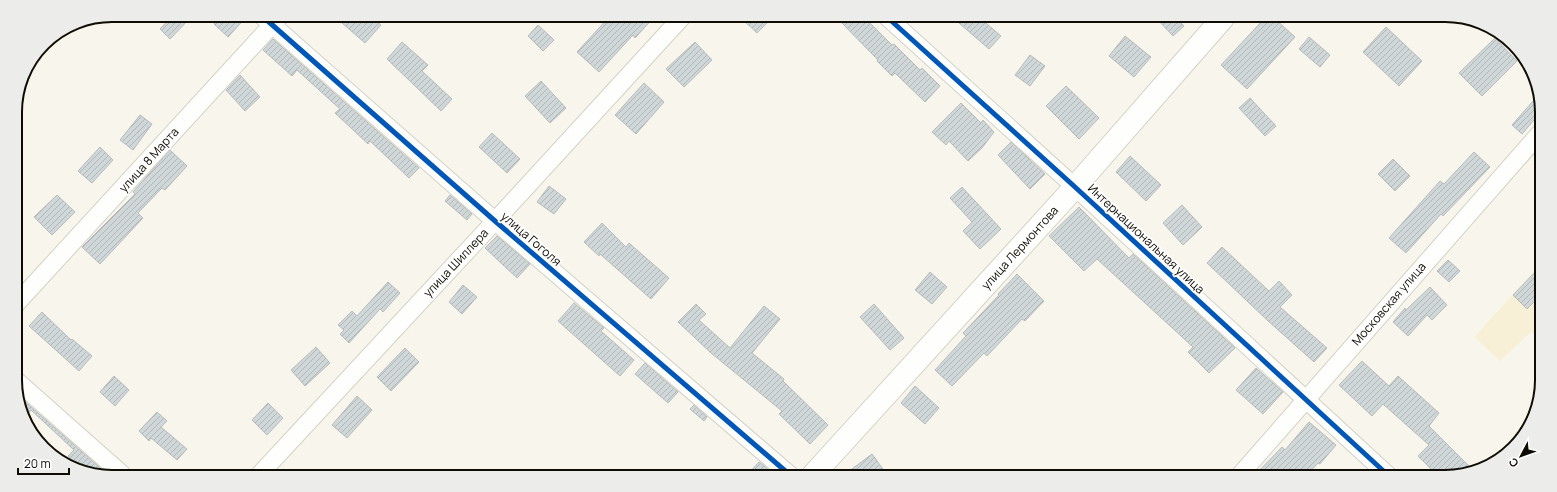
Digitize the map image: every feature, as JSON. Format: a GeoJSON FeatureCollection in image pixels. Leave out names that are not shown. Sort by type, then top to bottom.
{"type":"FeatureCollection","features":[{"type":"Feature","properties":{"kind":"street","name":"улица 8 Марта"},"geometry":{"type":"LineString","coordinates":[[22,297],[268,22]]}},
{"type":"Feature","properties":{"kind":"street","name":"улица Гоголя"},"geometry":{"type":"LineString","coordinates":[[274,22],[496,221],[784,470]]}},
{"type":"Feature","properties":{"kind":"street","name":"улица Шиллера"},"geometry":{"type":"LineString","coordinates":[[264,470],[496,221],[678,22]]}},
{"type":"Feature","properties":{"kind":"street","name":"Интернациональная улица"},"geometry":{"type":"LineString","coordinates":[[893,22],[1075,187],[1382,470]]}},
{"type":"Feature","properties":{"kind":"street","name":"улица Лермонтова"},"geometry":{"type":"LineString","coordinates":[[818,470],[1075,187],[1219,22]]}},
{"type":"Feature","properties":{"kind":"street","name":"Московская улица"},"geometry":{"type":"LineString","coordinates":[[1244,470],[1535,139]]}},
{"type":"Feature","properties":{"kind":"street"},"geometry":{"type":"LineString","coordinates":[[22,385],[117,470]]}},
{"type":"Feature","properties":{"kind":"shaded area"},"geometry":{"type":"Polygon","coordinates":[[[1535,270],[1535,335],[1531,332],[1500,361],[1474,337],[1535,270]]]}},
{"type":"Feature","properties":{"kind":"building"},"geometry":{"type":"Polygon","coordinates":[[[166,22],[186,22],[170,39],[160,29],[166,22]]]}},
{"type":"Feature","properties":{"kind":"building"},"geometry":{"type":"Polygon","coordinates":[[[216,22],[242,22],[228,37],[214,24],[216,22]]]}},
{"type":"Feature","properties":{"kind":"building"},"geometry":{"type":"Polygon","coordinates":[[[377,22],[381,25],[365,43],[342,23],[377,22]]]}},
{"type":"Feature","properties":{"kind":"building"},"geometry":{"type":"Polygon","coordinates":[[[604,22],[650,22],[635,38],[633,35],[599,72],[577,52],[604,22]]]}},
{"type":"Feature","properties":{"kind":"building"},"geometry":{"type":"Polygon","coordinates":[[[745,22],[768,22],[757,33],[745,22]]]}},
{"type":"Feature","properties":{"kind":"building"},"geometry":{"type":"Polygon","coordinates":[[[841,22],[869,22],[892,45],[894,44],[920,70],[922,68],[940,86],[925,102],[895,73],[892,76],[877,61],[878,60],[841,22]]]}},
{"type":"Feature","properties":{"kind":"building"},"geometry":{"type":"Polygon","coordinates":[[[958,22],[985,22],[1001,36],[989,49],[958,22]]]}},
{"type":"Feature","properties":{"kind":"building"},"geometry":{"type":"Polygon","coordinates":[[[1160,22],[1180,22],[1184,26],[1173,36],[1160,22]]]}},
{"type":"Feature","properties":{"kind":"building"},"geometry":{"type":"Polygon","coordinates":[[[1261,22],[1278,22],[1295,37],[1247,89],[1221,65],[1261,22]]]}},
{"type":"Feature","properties":{"kind":"building"},"geometry":{"type":"Polygon","coordinates":[[[538,25],[554,40],[543,51],[528,36],[538,25]]]}},
{"type":"Feature","properties":{"kind":"building"},"geometry":{"type":"Polygon","coordinates":[[[1386,27],[1422,61],[1399,86],[1363,52],[1386,27]]]}},
{"type":"Feature","properties":{"kind":"building"},"geometry":{"type":"Polygon","coordinates":[[[1125,36],[1151,57],[1134,77],[1109,56],[1125,36]]]}},
{"type":"Feature","properties":{"kind":"building"},"geometry":{"type":"Polygon","coordinates":[[[1309,37],[1330,55],[1320,67],[1299,49],[1309,37]]]}},
{"type":"Feature","properties":{"kind":"building"},"geometry":{"type":"Polygon","coordinates":[[[1495,38],[1517,61],[1482,96],[1459,73],[1495,38]]]}},
{"type":"Feature","properties":{"kind":"building"},"geometry":{"type":"Polygon","coordinates":[[[273,39],[419,168],[409,178],[370,141],[368,144],[335,113],[340,109],[297,70],[292,76],[263,50],[273,39]]]}},
{"type":"Feature","properties":{"kind":"building"},"geometry":{"type":"Polygon","coordinates":[[[402,42],[428,65],[422,71],[452,99],[441,111],[387,59],[402,42]]]}},
{"type":"Feature","properties":{"kind":"building"},"geometry":{"type":"Polygon","coordinates":[[[695,42],[712,60],[684,87],[666,69],[695,42]]]}},
{"type":"Feature","properties":{"kind":"building"},"geometry":{"type":"Polygon","coordinates":[[[1030,55],[1045,66],[1030,86],[1015,75],[1030,55]]]}},
{"type":"Feature","properties":{"kind":"building"},"geometry":{"type":"Polygon","coordinates":[[[240,75],[260,97],[245,111],[226,90],[240,75]]]}},
{"type":"Feature","properties":{"kind":"building"},"geometry":{"type":"Polygon","coordinates":[[[541,81],[566,108],[550,123],[525,96],[541,81]]]}},
{"type":"Feature","properties":{"kind":"building"},"geometry":{"type":"Polygon","coordinates":[[[644,83],[664,102],[636,134],[615,115],[644,83]]]}},
{"type":"Feature","properties":{"kind":"building"},"geometry":{"type":"Polygon","coordinates":[[[1066,86],[1099,118],[1079,139],[1046,106],[1066,86]]]}},
{"type":"Feature","properties":{"kind":"building"},"geometry":{"type":"Polygon","coordinates":[[[1250,98],[1276,126],[1265,136],[1239,108],[1250,98]]]}},
{"type":"Feature","properties":{"kind":"building"},"geometry":{"type":"Polygon","coordinates":[[[1534,100],[1535,119],[1522,134],[1512,125],[1534,100]]]}},
{"type":"Feature","properties":{"kind":"building"},"geometry":{"type":"Polygon","coordinates":[[[961,103],[981,123],[983,120],[994,132],[982,148],[968,161],[949,141],[946,145],[932,132],[961,103]]]}},
{"type":"Feature","properties":{"kind":"building"},"geometry":{"type":"Polygon","coordinates":[[[140,115],[152,124],[133,150],[120,140],[140,115]]]}},
{"type":"Feature","properties":{"kind":"building"},"geometry":{"type":"Polygon","coordinates":[[[492,133],[520,159],[507,173],[479,147],[492,133]]]}},
{"type":"Feature","properties":{"kind":"building"},"geometry":{"type":"Polygon","coordinates":[[[1011,142],[1045,174],[1030,189],[998,155],[1011,142]]]}},
{"type":"Feature","properties":{"kind":"building"},"geometry":{"type":"Polygon","coordinates":[[[100,147],[113,160],[92,183],[78,171],[100,147]]]}},
{"type":"Feature","properties":{"kind":"building"},"geometry":{"type":"Polygon","coordinates":[[[170,150],[187,166],[165,190],[162,188],[138,213],[143,218],[100,264],[82,247],[135,194],[133,192],[170,150]]]}},
{"type":"Feature","properties":{"kind":"building"},"geometry":{"type":"Polygon","coordinates":[[[1474,152],[1490,167],[1443,216],[1441,214],[1406,253],[1389,238],[1440,181],[1444,184],[1474,152]]]}},
{"type":"Feature","properties":{"kind":"building"},"geometry":{"type":"Polygon","coordinates":[[[1130,156],[1161,185],[1146,201],[1116,172],[1130,156]]]}},
{"type":"Feature","properties":{"kind":"building"},"geometry":{"type":"Polygon","coordinates":[[[1393,159],[1410,176],[1395,191],[1378,174],[1393,159]]]}},
{"type":"Feature","properties":{"kind":"building"},"geometry":{"type":"Polygon","coordinates":[[[549,186],[566,199],[554,214],[537,202],[549,186]]]}},
{"type":"Feature","properties":{"kind":"building"},"geometry":{"type":"Polygon","coordinates":[[[962,187],[1001,229],[980,249],[963,231],[972,222],[950,198],[962,187]]]}},
{"type":"Feature","properties":{"kind":"building"},"geometry":{"type":"Polygon","coordinates":[[[57,195],[75,212],[52,235],[34,217],[57,195]]]}},
{"type":"Feature","properties":{"kind":"building"},"geometry":{"type":"Polygon","coordinates":[[[450,195],[472,214],[467,220],[445,201],[450,195]]]}},
{"type":"Feature","properties":{"kind":"building"},"geometry":{"type":"Polygon","coordinates":[[[1182,205],[1202,227],[1183,245],[1163,223],[1182,205]]]}},
{"type":"Feature","properties":{"kind":"building"},"geometry":{"type":"Polygon","coordinates":[[[1079,207],[1129,258],[1133,254],[1235,348],[1209,373],[1188,352],[1193,347],[1097,259],[1084,271],[1049,236],[1079,207]]]}},
{"type":"Feature","properties":{"kind":"building"},"geometry":{"type":"Polygon","coordinates":[[[602,223],[626,247],[629,243],[669,278],[651,299],[600,254],[599,256],[584,242],[602,223]]]}},
{"type":"Feature","properties":{"kind":"building"},"geometry":{"type":"Polygon","coordinates":[[[497,236],[530,264],[517,278],[485,248],[497,236]]]}},
{"type":"Feature","properties":{"kind":"building"},"geometry":{"type":"Polygon","coordinates":[[[1222,247],[1269,291],[1279,281],[1292,295],[1280,307],[1327,348],[1314,362],[1207,263],[1222,247]]]}},
{"type":"Feature","properties":{"kind":"building"},"geometry":{"type":"Polygon","coordinates":[[[1448,260],[1460,271],[1449,282],[1437,271],[1448,260]]]}},
{"type":"Feature","properties":{"kind":"building"},"geometry":{"type":"Polygon","coordinates":[[[930,272],[947,287],[932,304],[915,290],[930,272]]]}},
{"type":"Feature","properties":{"kind":"building"},"geometry":{"type":"Polygon","coordinates":[[[1535,272],[1535,301],[1527,309],[1513,295],[1535,272]]]}},
{"type":"Feature","properties":{"kind":"building"},"geometry":{"type":"Polygon","coordinates":[[[1017,274],[1044,301],[1025,321],[1022,319],[987,356],[984,353],[952,386],[935,370],[966,336],[963,333],[1017,274]]]}},
{"type":"Feature","properties":{"kind":"building"},"geometry":{"type":"Polygon","coordinates":[[[388,282],[400,293],[383,312],[380,309],[349,343],[340,334],[344,330],[338,325],[352,311],[357,316],[388,282]]]}},
{"type":"Feature","properties":{"kind":"building"},"geometry":{"type":"Polygon","coordinates":[[[463,285],[477,297],[462,314],[449,302],[463,285]]]}},
{"type":"Feature","properties":{"kind":"building"},"geometry":{"type":"Polygon","coordinates":[[[1430,287],[1447,305],[1432,320],[1427,315],[1408,336],[1393,322],[1405,308],[1406,310],[1430,287]]]}},
{"type":"Feature","properties":{"kind":"building"},"geometry":{"type":"Polygon","coordinates":[[[574,303],[604,328],[601,331],[634,360],[620,376],[558,321],[574,303]]]}},
{"type":"Feature","properties":{"kind":"building"},"geometry":{"type":"Polygon","coordinates":[[[696,304],[706,314],[699,320],[730,348],[764,306],[780,319],[752,353],[784,379],[783,381],[828,425],[810,444],[779,414],[782,411],[711,353],[678,322],[696,304]]]}},
{"type":"Feature","properties":{"kind":"building"},"geometry":{"type":"Polygon","coordinates":[[[874,304],[904,338],[890,350],[860,317],[874,304]]]}},
{"type":"Feature","properties":{"kind":"building"},"geometry":{"type":"Polygon","coordinates":[[[42,312],[71,340],[72,339],[92,356],[79,371],[29,326],[42,312]]]}},
{"type":"Feature","properties":{"kind":"building"},"geometry":{"type":"Polygon","coordinates":[[[316,347],[330,363],[305,386],[291,370],[316,347]]]}},
{"type":"Feature","properties":{"kind":"building"},"geometry":{"type":"Polygon","coordinates":[[[405,348],[419,362],[391,391],[377,377],[405,348]]]}},
{"type":"Feature","properties":{"kind":"building"},"geometry":{"type":"Polygon","coordinates":[[[1362,361],[1389,386],[1398,376],[1439,413],[1429,426],[1470,467],[1451,470],[1432,470],[1418,456],[1429,445],[1383,404],[1372,416],[1339,385],[1362,361]]]}},
{"type":"Feature","properties":{"kind":"building"},"geometry":{"type":"Polygon","coordinates":[[[645,363],[678,392],[668,403],[635,374],[645,363]]]}},
{"type":"Feature","properties":{"kind":"building"},"geometry":{"type":"Polygon","coordinates":[[[1256,368],[1283,392],[1263,414],[1236,390],[1256,368]]]}},
{"type":"Feature","properties":{"kind":"building"},"geometry":{"type":"Polygon","coordinates":[[[114,376],[129,390],[115,406],[100,392],[114,376]]]}},
{"type":"Feature","properties":{"kind":"building"},"geometry":{"type":"Polygon","coordinates":[[[915,386],[939,408],[925,424],[901,403],[915,386]]]}},
{"type":"Feature","properties":{"kind":"building"},"geometry":{"type":"Polygon","coordinates":[[[357,396],[372,410],[347,438],[332,425],[357,396]]]}},
{"type":"Feature","properties":{"kind":"building"},"geometry":{"type":"Polygon","coordinates":[[[25,402],[101,469],[88,467],[75,462],[68,456],[74,450],[31,410],[29,413],[25,402]]]}},
{"type":"Feature","properties":{"kind":"building"},"geometry":{"type":"Polygon","coordinates":[[[268,403],[283,418],[267,435],[252,420],[268,403]]]}},
{"type":"Feature","properties":{"kind":"building"},"geometry":{"type":"Polygon","coordinates":[[[694,405],[707,417],[704,421],[690,409],[694,405]]]}},
{"type":"Feature","properties":{"kind":"building"},"geometry":{"type":"Polygon","coordinates":[[[157,412],[167,421],[161,427],[187,449],[177,460],[151,438],[149,441],[139,431],[157,412]]]}},
{"type":"Feature","properties":{"kind":"building"},"geometry":{"type":"Polygon","coordinates":[[[1309,422],[1336,445],[1320,464],[1318,463],[1312,470],[1260,470],[1282,447],[1285,450],[1309,422]]]}},
{"type":"Feature","properties":{"kind":"building"},"geometry":{"type":"Polygon","coordinates":[[[872,454],[884,470],[851,470],[872,454]]]}},
{"type":"Feature","properties":{"kind":"building"},"geometry":{"type":"Polygon","coordinates":[[[759,462],[769,470],[752,470],[759,462]]]}},
{"type":"Feature","properties":{"kind":"cycle path"},"geometry":{"type":"LineString","coordinates":[[269,22],[495,221],[784,470]]}},
{"type":"Feature","properties":{"kind":"cycle path"},"geometry":{"type":"LineString","coordinates":[[893,22],[1075,187],[1382,470]]}}]}
